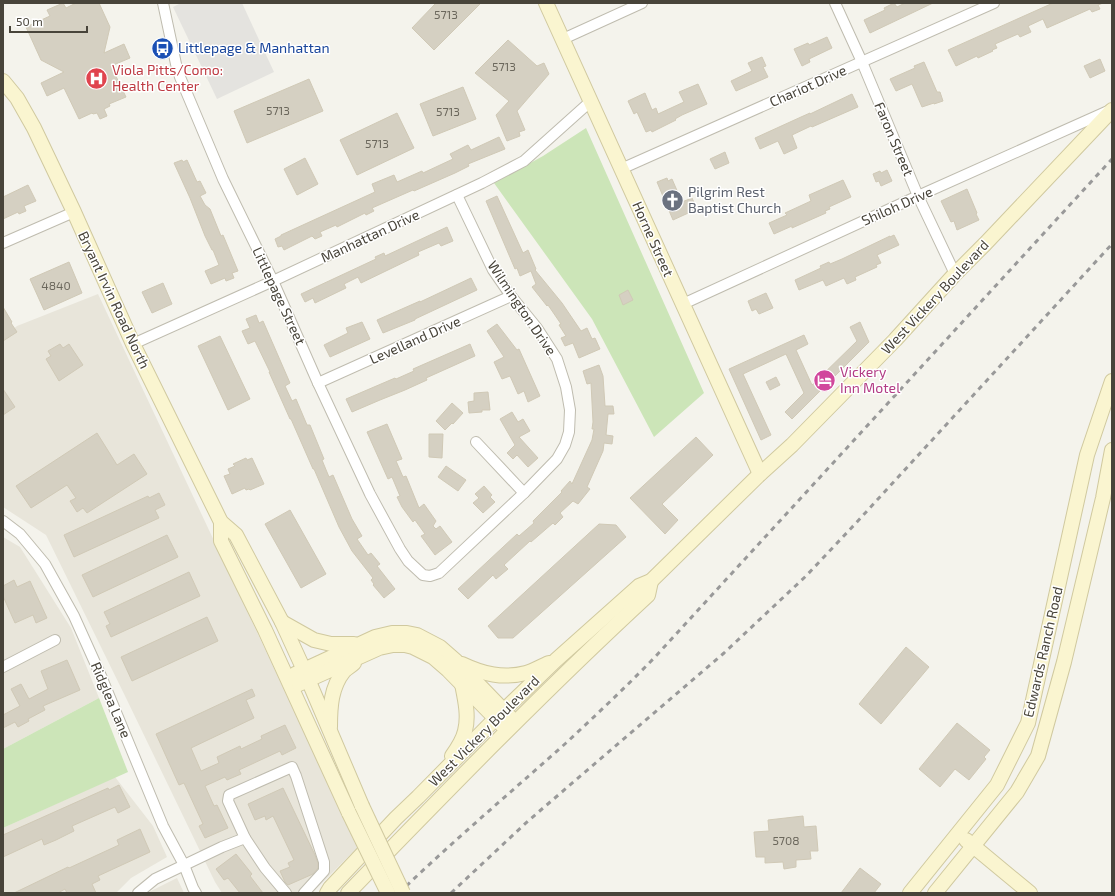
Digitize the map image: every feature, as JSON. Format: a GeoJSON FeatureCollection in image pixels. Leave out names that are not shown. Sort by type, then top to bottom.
{"type":"FeatureCollection","features":[{"type":"Feature","properties":{"kind":"main road","name":"Horne Street"},"geometry":{"type":"LineString","coordinates":[[546,3],[760,474]]}},
{"type":"Feature","properties":{"kind":"main road","name":"Bryant Irvin Road North"},"geometry":{"type":"LineString","coordinates":[[3,81],[17,98],[34,128],[74,212],[133,344],[221,522],[236,535],[282,622],[362,806],[403,893]]}},
{"type":"Feature","properties":{"kind":"main road","name":"West Vickery Boulevard"},"geometry":{"type":"LineString","coordinates":[[327,893],[396,818],[556,660],[639,586],[651,581],[792,444],[895,340],[955,274],[1112,110]]}},
{"type":"Feature","properties":{"kind":"main road","name":"Edwards Ranch Road"},"geometry":{"type":"LineString","coordinates":[[910,893],[997,786],[1028,723],[1087,455],[1112,381]]}},
{"type":"Feature","properties":{"kind":"main road","name":"Edwards Ranch Road"},"geometry":{"type":"LineString","coordinates":[[935,893],[1017,792],[1038,756],[1064,662],[1103,498],[1112,450]]}},
{"type":"Feature","properties":{"kind":"main road","name":"Bryant Irvin Road North"},"geometry":{"type":"LineString","coordinates":[[221,522],[221,541],[265,630],[349,813],[388,893]]}},
{"type":"Feature","properties":{"kind":"main road","name":"West Vickery Boulevard"},"geometry":{"type":"LineString","coordinates":[[348,893],[511,726],[648,595],[651,581]]}},
{"type":"Feature","properties":{"kind":"main road"},"geometry":{"type":"LineString","coordinates":[[282,622],[314,640],[360,650],[393,645],[413,647],[433,657],[511,726]]}},
{"type":"Feature","properties":{"kind":"main road"},"geometry":{"type":"LineString","coordinates":[[330,731],[332,698],[337,683],[344,671],[360,650],[375,637],[392,633],[407,632],[417,635],[440,647],[456,661],[500,715]]}},
{"type":"Feature","properties":{"kind":"main road"},"geometry":{"type":"LineString","coordinates":[[289,683],[360,650]]}},
{"type":"Feature","properties":{"kind":"main road"},"geometry":{"type":"LineString","coordinates":[[456,661],[469,668],[488,674],[508,676],[526,673],[556,660]]}},
{"type":"Feature","properties":{"kind":"main road"},"geometry":{"type":"LineString","coordinates":[[1038,679],[1058,683]]}},
{"type":"Feature","properties":{"kind":"main road"},"geometry":{"type":"LineString","coordinates":[[418,797],[448,762],[457,749],[465,731],[466,714],[462,684]]}},
{"type":"Feature","properties":{"kind":"main road"},"geometry":{"type":"LineString","coordinates":[[958,833],[1030,893]]}},
{"type":"Feature","properties":{"kind":"street","name":"Littlepage Street"},"geometry":{"type":"LineString","coordinates":[[163,3],[176,64],[224,179],[273,281],[318,383],[370,494],[400,549],[408,561],[423,575]]}},
{"type":"Feature","properties":{"kind":"street"},"geometry":{"type":"LineString","coordinates":[[563,39],[642,3]]}},
{"type":"Feature","properties":{"kind":"street","name":"Faron Street"},"geometry":{"type":"LineString","coordinates":[[835,3],[862,62],[918,196],[955,274]]}},
{"type":"Feature","properties":{"kind":"street","name":"Chariot Drive"},"geometry":{"type":"LineString","coordinates":[[621,169],[994,3]]}},
{"type":"Feature","properties":{"kind":"street","name":"Manhattan Drive"},"geometry":{"type":"LineString","coordinates":[[133,344],[273,281],[457,195],[524,161],[591,101]]}},
{"type":"Feature","properties":{"kind":"street","name":"Shiloh Drive"},"geometry":{"type":"LineString","coordinates":[[682,304],[918,196],[1112,110]]}},
{"type":"Feature","properties":{"kind":"street","name":"Wilmington Drive"},"geometry":{"type":"LineString","coordinates":[[423,575],[430,576],[439,573],[524,493],[557,459],[565,445],[569,432],[570,410],[566,386],[556,359],[537,328],[511,296],[493,270],[457,195]]}},
{"type":"Feature","properties":{"kind":"street"},"geometry":{"type":"LineString","coordinates":[[3,243],[74,212]]}},
{"type":"Feature","properties":{"kind":"street","name":"Levelland Drive"},"geometry":{"type":"LineString","coordinates":[[318,383],[511,296]]}},
{"type":"Feature","properties":{"kind":"street"},"geometry":{"type":"LineString","coordinates":[[476,442],[524,493]]}},
{"type":"Feature","properties":{"kind":"street","name":"Ridglea Lane"},"geometry":{"type":"LineString","coordinates":[[3,521],[20,534],[45,564],[74,616],[164,826],[184,865],[196,893]]}},
{"type":"Feature","properties":{"kind":"street"},"geometry":{"type":"LineString","coordinates":[[3,667],[55,640]]}},
{"type":"Feature","properties":{"kind":"street"},"geometry":{"type":"LineString","coordinates":[[286,893],[265,868],[245,838],[228,801],[229,795],[292,767],[324,862],[324,871],[304,893]]}},
{"type":"Feature","properties":{"kind":"street"},"geometry":{"type":"LineString","coordinates":[[138,893],[155,879],[222,847],[245,838]]}},
{"type":"Feature","properties":{"kind":"shaded area"},"geometry":{"type":"Polygon","coordinates":[[[181,3],[242,3],[274,72],[217,99],[173,7],[181,3]]]}},
{"type":"Feature","properties":{"kind":"shaded area"},"geometry":{"type":"Polygon","coordinates":[[[98,294],[358,847],[312,893],[222,893],[215,882],[46,535],[3,507],[3,338],[17,326],[98,294]]]}},
{"type":"Feature","properties":{"kind":"shaded area"},"geometry":{"type":"Polygon","coordinates":[[[3,537],[20,547],[71,628],[99,698],[3,749],[3,537]]]}},
{"type":"Feature","properties":{"kind":"shaded area"},"geometry":{"type":"Polygon","coordinates":[[[115,777],[153,826],[167,857],[131,878],[116,893],[3,893],[3,828],[115,777]]]}},
{"type":"Feature","properties":{"kind":"shaded area"},"geometry":{"type":"Polygon","coordinates":[[[177,878],[184,893],[148,893],[149,892],[177,878]]]}},
{"type":"Feature","properties":{"kind":"green space"},"geometry":{"type":"Polygon","coordinates":[[[586,128],[704,393],[654,437],[592,319],[494,183],[543,156],[586,128]]]}},
{"type":"Feature","properties":{"kind":"green space"},"geometry":{"type":"Polygon","coordinates":[[[99,698],[128,772],[3,828],[3,749],[99,698]]]}},
{"type":"Feature","properties":{"kind":"building"},"geometry":{"type":"Polygon","coordinates":[[[63,3],[66,8],[76,3],[99,3],[110,27],[104,53],[124,44],[130,58],[111,66],[126,97],[109,104],[110,106],[104,109],[107,116],[100,119],[97,113],[92,113],[79,119],[64,88],[47,96],[41,83],[64,72],[41,60],[26,27],[50,16],[47,10],[63,3]]]}},
{"type":"Feature","properties":{"kind":"building"},"geometry":{"type":"Polygon","coordinates":[[[436,3],[481,3],[434,50],[412,28],[436,3]]]}},
{"type":"Feature","properties":{"kind":"building"},"geometry":{"type":"Polygon","coordinates":[[[894,3],[897,7],[905,3],[933,3],[870,33],[864,20],[885,10],[884,8],[894,3]]]}},
{"type":"Feature","properties":{"kind":"building"},"geometry":{"type":"Polygon","coordinates":[[[1053,3],[1103,3],[1098,5],[1100,9],[1092,12],[1090,9],[1047,28],[1043,19],[1028,26],[1031,32],[1020,37],[1018,34],[995,44],[997,48],[992,50],[993,51],[978,58],[977,56],[956,66],[948,50],[1053,3]]]}},
{"type":"Feature","properties":{"kind":"building"},"geometry":{"type":"Polygon","coordinates":[[[827,37],[832,48],[809,59],[810,62],[802,66],[794,49],[808,43],[809,45],[827,37]]]}},
{"type":"Feature","properties":{"kind":"building"},"geometry":{"type":"Polygon","coordinates":[[[508,40],[537,66],[544,63],[549,74],[517,111],[525,130],[519,132],[520,136],[507,141],[496,115],[509,101],[475,73],[508,40]]]}},
{"type":"Feature","properties":{"kind":"building"},"geometry":{"type":"Polygon","coordinates":[[[762,57],[766,66],[763,67],[768,77],[736,91],[731,81],[752,71],[748,63],[762,57]]]}},
{"type":"Feature","properties":{"kind":"building"},"geometry":{"type":"Polygon","coordinates":[[[1100,59],[1105,71],[1090,78],[1084,66],[1100,59]]]}},
{"type":"Feature","properties":{"kind":"building"},"geometry":{"type":"Polygon","coordinates":[[[924,62],[937,92],[940,92],[943,101],[922,107],[912,84],[896,91],[890,79],[915,68],[914,66],[924,62]]]}},
{"type":"Feature","properties":{"kind":"building"},"geometry":{"type":"Polygon","coordinates":[[[309,79],[323,111],[247,143],[234,111],[309,79]]]}},
{"type":"Feature","properties":{"kind":"building"},"geometry":{"type":"Polygon","coordinates":[[[698,84],[707,104],[682,115],[675,119],[676,120],[652,132],[651,130],[646,132],[637,112],[634,114],[628,101],[645,93],[652,110],[656,108],[658,114],[684,102],[679,92],[698,84]]]}},
{"type":"Feature","properties":{"kind":"building"},"geometry":{"type":"Polygon","coordinates":[[[463,87],[476,119],[433,136],[420,104],[463,87]]]}},
{"type":"Feature","properties":{"kind":"building"},"geometry":{"type":"Polygon","coordinates":[[[852,94],[858,107],[792,135],[797,148],[784,154],[778,141],[760,149],[755,138],[852,94]]]}},
{"type":"Feature","properties":{"kind":"building"},"geometry":{"type":"Polygon","coordinates":[[[397,113],[414,148],[357,175],[340,140],[397,113]]]}},
{"type":"Feature","properties":{"kind":"building"},"geometry":{"type":"Polygon","coordinates":[[[499,137],[505,149],[468,164],[469,166],[455,173],[372,208],[374,211],[366,215],[365,213],[337,227],[336,225],[320,232],[322,236],[315,239],[312,236],[284,250],[282,246],[278,247],[275,239],[281,235],[375,192],[372,184],[394,175],[397,182],[422,171],[423,173],[453,159],[450,154],[468,145],[471,150],[499,137]]]}},
{"type":"Feature","properties":{"kind":"building"},"geometry":{"type":"Polygon","coordinates":[[[725,152],[729,163],[715,169],[710,159],[725,152]]]}},
{"type":"Feature","properties":{"kind":"building"},"geometry":{"type":"Polygon","coordinates":[[[305,158],[318,184],[297,195],[284,169],[305,158]]]}},
{"type":"Feature","properties":{"kind":"building"},"geometry":{"type":"Polygon","coordinates":[[[182,160],[183,162],[187,160],[197,182],[200,181],[206,193],[200,196],[205,205],[210,209],[238,271],[232,273],[234,278],[226,281],[225,278],[211,284],[205,271],[219,265],[174,163],[182,160]]]}},
{"type":"Feature","properties":{"kind":"building"},"geometry":{"type":"Polygon","coordinates":[[[887,170],[892,181],[881,186],[879,181],[876,182],[873,174],[880,171],[881,173],[887,170]]]}},
{"type":"Feature","properties":{"kind":"building","name":"Pilgrim Rest Baptist Church"},"geometry":{"type":"Polygon","coordinates":[[[667,178],[668,181],[672,179],[682,202],[692,198],[697,209],[673,220],[657,182],[667,178]]]}},
{"type":"Feature","properties":{"kind":"building"},"geometry":{"type":"Polygon","coordinates":[[[843,180],[851,197],[829,207],[830,209],[825,211],[826,213],[774,234],[769,223],[787,215],[785,213],[811,201],[809,195],[843,180]]]}},
{"type":"Feature","properties":{"kind":"building"},"geometry":{"type":"Polygon","coordinates":[[[28,185],[36,201],[24,206],[26,211],[19,214],[18,212],[3,219],[3,197],[28,185]]]}},
{"type":"Feature","properties":{"kind":"building"},"geometry":{"type":"Polygon","coordinates":[[[967,189],[979,220],[957,230],[954,221],[951,222],[941,201],[967,189]]]}},
{"type":"Feature","properties":{"kind":"building"},"geometry":{"type":"Polygon","coordinates":[[[497,196],[523,253],[528,250],[536,269],[535,270],[562,303],[581,331],[587,328],[592,339],[595,338],[600,349],[579,358],[573,343],[565,346],[561,338],[566,336],[559,325],[561,324],[548,305],[547,306],[532,287],[536,284],[531,271],[520,276],[517,268],[515,269],[486,201],[497,196]]]}},
{"type":"Feature","properties":{"kind":"building"},"geometry":{"type":"Polygon","coordinates":[[[447,227],[453,241],[441,246],[439,243],[418,252],[419,255],[361,283],[358,277],[344,284],[346,288],[315,303],[313,298],[305,302],[301,294],[376,259],[375,257],[384,253],[385,256],[447,227]]]}},
{"type":"Feature","properties":{"kind":"building"},"geometry":{"type":"Polygon","coordinates":[[[894,235],[899,245],[877,255],[881,263],[876,265],[877,267],[855,277],[856,280],[847,284],[844,278],[826,286],[823,280],[799,290],[795,280],[821,268],[820,266],[842,259],[894,235]]]}},
{"type":"Feature","properties":{"kind":"building"},"geometry":{"type":"Polygon","coordinates":[[[69,262],[82,293],[44,310],[30,279],[69,262]]]}},
{"type":"Feature","properties":{"kind":"building"},"geometry":{"type":"Polygon","coordinates":[[[471,278],[477,290],[415,320],[383,333],[377,320],[471,278]]]}},
{"type":"Feature","properties":{"kind":"building"},"geometry":{"type":"Polygon","coordinates":[[[163,283],[172,304],[152,313],[142,292],[163,283]]]}},
{"type":"Feature","properties":{"kind":"building"},"geometry":{"type":"Polygon","coordinates":[[[628,290],[633,300],[623,305],[619,295],[628,290]]]}},
{"type":"Feature","properties":{"kind":"building"},"geometry":{"type":"Polygon","coordinates":[[[766,293],[773,308],[759,314],[756,309],[752,311],[748,301],[766,293]]]}},
{"type":"Feature","properties":{"kind":"building"},"geometry":{"type":"Polygon","coordinates":[[[3,307],[17,332],[3,341],[3,307]]]}},
{"type":"Feature","properties":{"kind":"building"},"geometry":{"type":"Polygon","coordinates":[[[256,315],[259,323],[263,321],[290,383],[285,386],[292,401],[296,399],[307,425],[310,425],[324,459],[322,460],[329,477],[333,475],[352,519],[362,536],[357,539],[368,555],[371,553],[380,564],[377,566],[395,589],[384,598],[373,585],[374,584],[371,580],[373,578],[352,551],[339,527],[255,341],[248,344],[242,331],[250,328],[246,319],[256,315]]]}},
{"type":"Feature","properties":{"kind":"building"},"geometry":{"type":"Polygon","coordinates":[[[362,322],[370,339],[330,357],[324,345],[348,333],[346,328],[362,322]]]}},
{"type":"Feature","properties":{"kind":"building","name":"Vickery Inn Motel"},"geometry":{"type":"Polygon","coordinates":[[[860,322],[869,342],[792,419],[785,412],[804,393],[786,354],[743,374],[771,435],[761,440],[729,369],[804,335],[808,344],[796,350],[812,385],[857,341],[850,327],[860,322]]]}},
{"type":"Feature","properties":{"kind":"building"},"geometry":{"type":"Polygon","coordinates":[[[497,324],[517,350],[519,349],[540,396],[528,402],[524,391],[518,394],[510,376],[502,379],[494,362],[504,357],[487,331],[497,324]]]}},
{"type":"Feature","properties":{"kind":"building"},"geometry":{"type":"Polygon","coordinates":[[[220,336],[250,399],[228,410],[198,346],[220,336]]]}},
{"type":"Feature","properties":{"kind":"building"},"geometry":{"type":"Polygon","coordinates":[[[60,344],[63,348],[69,344],[83,365],[59,381],[46,359],[51,356],[48,351],[60,344]]]}},
{"type":"Feature","properties":{"kind":"building"},"geometry":{"type":"Polygon","coordinates":[[[470,344],[475,356],[426,378],[427,380],[352,412],[346,399],[395,378],[396,379],[414,371],[413,369],[470,344]]]}},
{"type":"Feature","properties":{"kind":"building"},"geometry":{"type":"Polygon","coordinates":[[[599,365],[603,376],[605,406],[613,406],[614,414],[608,414],[606,435],[613,436],[612,444],[604,443],[603,451],[587,487],[590,489],[578,504],[573,501],[560,513],[563,517],[555,525],[553,523],[531,542],[530,541],[504,565],[508,569],[496,579],[493,575],[468,599],[458,589],[517,534],[519,536],[534,523],[533,521],[562,492],[561,491],[570,481],[572,484],[592,440],[594,429],[592,429],[591,383],[587,384],[583,371],[599,365]]]}},
{"type":"Feature","properties":{"kind":"building"},"geometry":{"type":"Polygon","coordinates":[[[776,377],[780,385],[770,390],[766,382],[776,377]]]}},
{"type":"Feature","properties":{"kind":"building"},"geometry":{"type":"Polygon","coordinates":[[[3,389],[15,407],[3,415],[3,389]]]}},
{"type":"Feature","properties":{"kind":"building"},"geometry":{"type":"Polygon","coordinates":[[[488,392],[490,410],[469,413],[468,402],[474,401],[474,393],[488,392]]]}},
{"type":"Feature","properties":{"kind":"building"},"geometry":{"type":"Polygon","coordinates":[[[452,403],[463,413],[445,430],[436,421],[452,403]]]}},
{"type":"Feature","properties":{"kind":"building"},"geometry":{"type":"Polygon","coordinates":[[[512,412],[518,422],[523,419],[530,431],[519,437],[538,458],[528,467],[517,455],[513,459],[507,453],[515,445],[500,419],[512,412]]]}},
{"type":"Feature","properties":{"kind":"building"},"geometry":{"type":"Polygon","coordinates":[[[387,424],[402,459],[396,461],[403,477],[406,476],[419,508],[424,504],[436,521],[433,526],[436,529],[440,526],[452,542],[435,555],[421,536],[425,534],[415,520],[413,522],[402,507],[397,497],[400,496],[392,477],[388,479],[367,432],[387,424]]]}},
{"type":"Feature","properties":{"kind":"building"},"geometry":{"type":"Polygon","coordinates":[[[97,433],[117,465],[134,454],[147,474],[87,513],[83,508],[77,512],[70,501],[76,498],[67,485],[31,508],[16,486],[97,433]]]}},
{"type":"Feature","properties":{"kind":"building"},"geometry":{"type":"Polygon","coordinates":[[[429,434],[443,434],[442,458],[429,457],[429,434]]]}},
{"type":"Feature","properties":{"kind":"building"},"geometry":{"type":"Polygon","coordinates":[[[696,437],[713,455],[662,504],[678,520],[665,534],[630,498],[696,437]]]}},
{"type":"Feature","properties":{"kind":"building"},"geometry":{"type":"Polygon","coordinates":[[[246,458],[247,460],[252,458],[264,484],[250,490],[246,490],[245,488],[232,494],[224,476],[230,474],[228,469],[235,466],[233,464],[246,458]]]}},
{"type":"Feature","properties":{"kind":"building"},"geometry":{"type":"Polygon","coordinates":[[[446,466],[466,480],[458,491],[438,477],[446,466]]]}},
{"type":"Feature","properties":{"kind":"building"},"geometry":{"type":"Polygon","coordinates":[[[484,486],[492,495],[490,497],[495,502],[483,513],[473,503],[479,498],[475,494],[484,486]]]}},
{"type":"Feature","properties":{"kind":"building"},"geometry":{"type":"Polygon","coordinates":[[[159,493],[165,505],[155,510],[159,518],[74,557],[64,535],[148,496],[149,498],[159,493]]]}},
{"type":"Feature","properties":{"kind":"building"},"geometry":{"type":"Polygon","coordinates":[[[290,510],[326,574],[301,588],[265,524],[290,510]]]}},
{"type":"Feature","properties":{"kind":"building"},"geometry":{"type":"Polygon","coordinates":[[[599,524],[616,525],[626,537],[513,638],[498,638],[488,626],[599,524]]]}},
{"type":"Feature","properties":{"kind":"building"},"geometry":{"type":"Polygon","coordinates":[[[167,535],[178,557],[93,597],[82,575],[167,535]]]}},
{"type":"Feature","properties":{"kind":"building"},"geometry":{"type":"Polygon","coordinates":[[[189,572],[200,596],[111,637],[106,626],[110,624],[104,612],[189,572]]]}},
{"type":"Feature","properties":{"kind":"building"},"geometry":{"type":"Polygon","coordinates":[[[14,580],[17,587],[30,581],[47,618],[36,623],[33,615],[15,623],[3,596],[3,586],[14,580]]]}},
{"type":"Feature","properties":{"kind":"building"},"geometry":{"type":"Polygon","coordinates":[[[207,617],[218,641],[132,681],[121,657],[207,617]]]}},
{"type":"Feature","properties":{"kind":"building"},"geometry":{"type":"Polygon","coordinates":[[[906,647],[929,667],[881,724],[859,704],[906,647]]]}},
{"type":"Feature","properties":{"kind":"building"},"geometry":{"type":"Polygon","coordinates":[[[67,660],[80,690],[43,706],[45,710],[28,719],[29,721],[18,727],[15,722],[3,728],[3,715],[20,706],[11,689],[21,684],[29,699],[48,689],[41,671],[67,660]]]}},
{"type":"Feature","properties":{"kind":"building"},"geometry":{"type":"Polygon","coordinates":[[[252,689],[255,696],[246,700],[254,718],[191,748],[201,771],[219,763],[217,757],[240,746],[241,749],[262,739],[261,736],[285,725],[296,748],[282,755],[280,751],[239,770],[241,774],[227,780],[225,777],[205,786],[214,806],[217,805],[228,828],[205,838],[199,826],[203,824],[184,783],[179,785],[156,734],[252,689]]]}},
{"type":"Feature","properties":{"kind":"building"},"geometry":{"type":"Polygon","coordinates":[[[957,723],[990,750],[984,757],[986,759],[969,780],[955,769],[940,787],[919,769],[957,723]]]}},
{"type":"Feature","properties":{"kind":"building"},"geometry":{"type":"Polygon","coordinates":[[[119,785],[130,807],[118,813],[115,807],[72,826],[74,831],[56,840],[44,845],[42,839],[3,857],[3,835],[108,788],[109,790],[119,785]]]}},
{"type":"Feature","properties":{"kind":"building"},"geometry":{"type":"Polygon","coordinates":[[[283,788],[318,863],[318,868],[313,874],[288,885],[280,871],[290,867],[288,863],[294,860],[273,816],[266,820],[265,816],[255,820],[248,804],[283,788]]]}},
{"type":"Feature","properties":{"kind":"building"},"geometry":{"type":"Polygon","coordinates":[[[803,816],[804,827],[816,826],[818,851],[810,851],[811,859],[796,860],[796,867],[784,869],[783,862],[765,863],[765,857],[756,857],[754,832],[769,831],[768,820],[803,816]]]}},
{"type":"Feature","properties":{"kind":"building"},"geometry":{"type":"Polygon","coordinates":[[[140,829],[150,852],[98,876],[100,880],[92,884],[96,893],[67,893],[65,889],[58,893],[14,893],[119,845],[117,840],[140,829]]]}},
{"type":"Feature","properties":{"kind":"building"},"geometry":{"type":"Polygon","coordinates":[[[236,854],[252,874],[250,876],[263,893],[240,893],[228,878],[224,880],[216,869],[236,854]]]}},
{"type":"Feature","properties":{"kind":"building"},"geometry":{"type":"Polygon","coordinates":[[[860,868],[881,884],[874,893],[841,893],[860,868]]]}},
{"type":"Feature","properties":{"kind":"railway"},"geometry":{"type":"LineString","coordinates":[[399,893],[566,743],[655,657],[1112,159]]}},
{"type":"Feature","properties":{"kind":"railway"},"geometry":{"type":"LineString","coordinates":[[451,893],[528,821],[724,653],[806,576],[1112,244]]}},
{"type":"Feature","properties":{"kind":"place","name":"Littlepage & Manhattan"},"geometry":{"type":"Point","coordinates":[162,48]}},
{"type":"Feature","properties":{"kind":"place","name":"Viola Pitts/Como: Health Center"},"geometry":{"type":"Point","coordinates":[97,78]}},
{"type":"Feature","properties":{"kind":"place","name":"Pilgrim Rest Baptist Church"},"geometry":{"type":"Point","coordinates":[673,200]}},
{"type":"Feature","properties":{"kind":"place","name":"Vickery Inn Motel"},"geometry":{"type":"Point","coordinates":[824,380]}}]}
